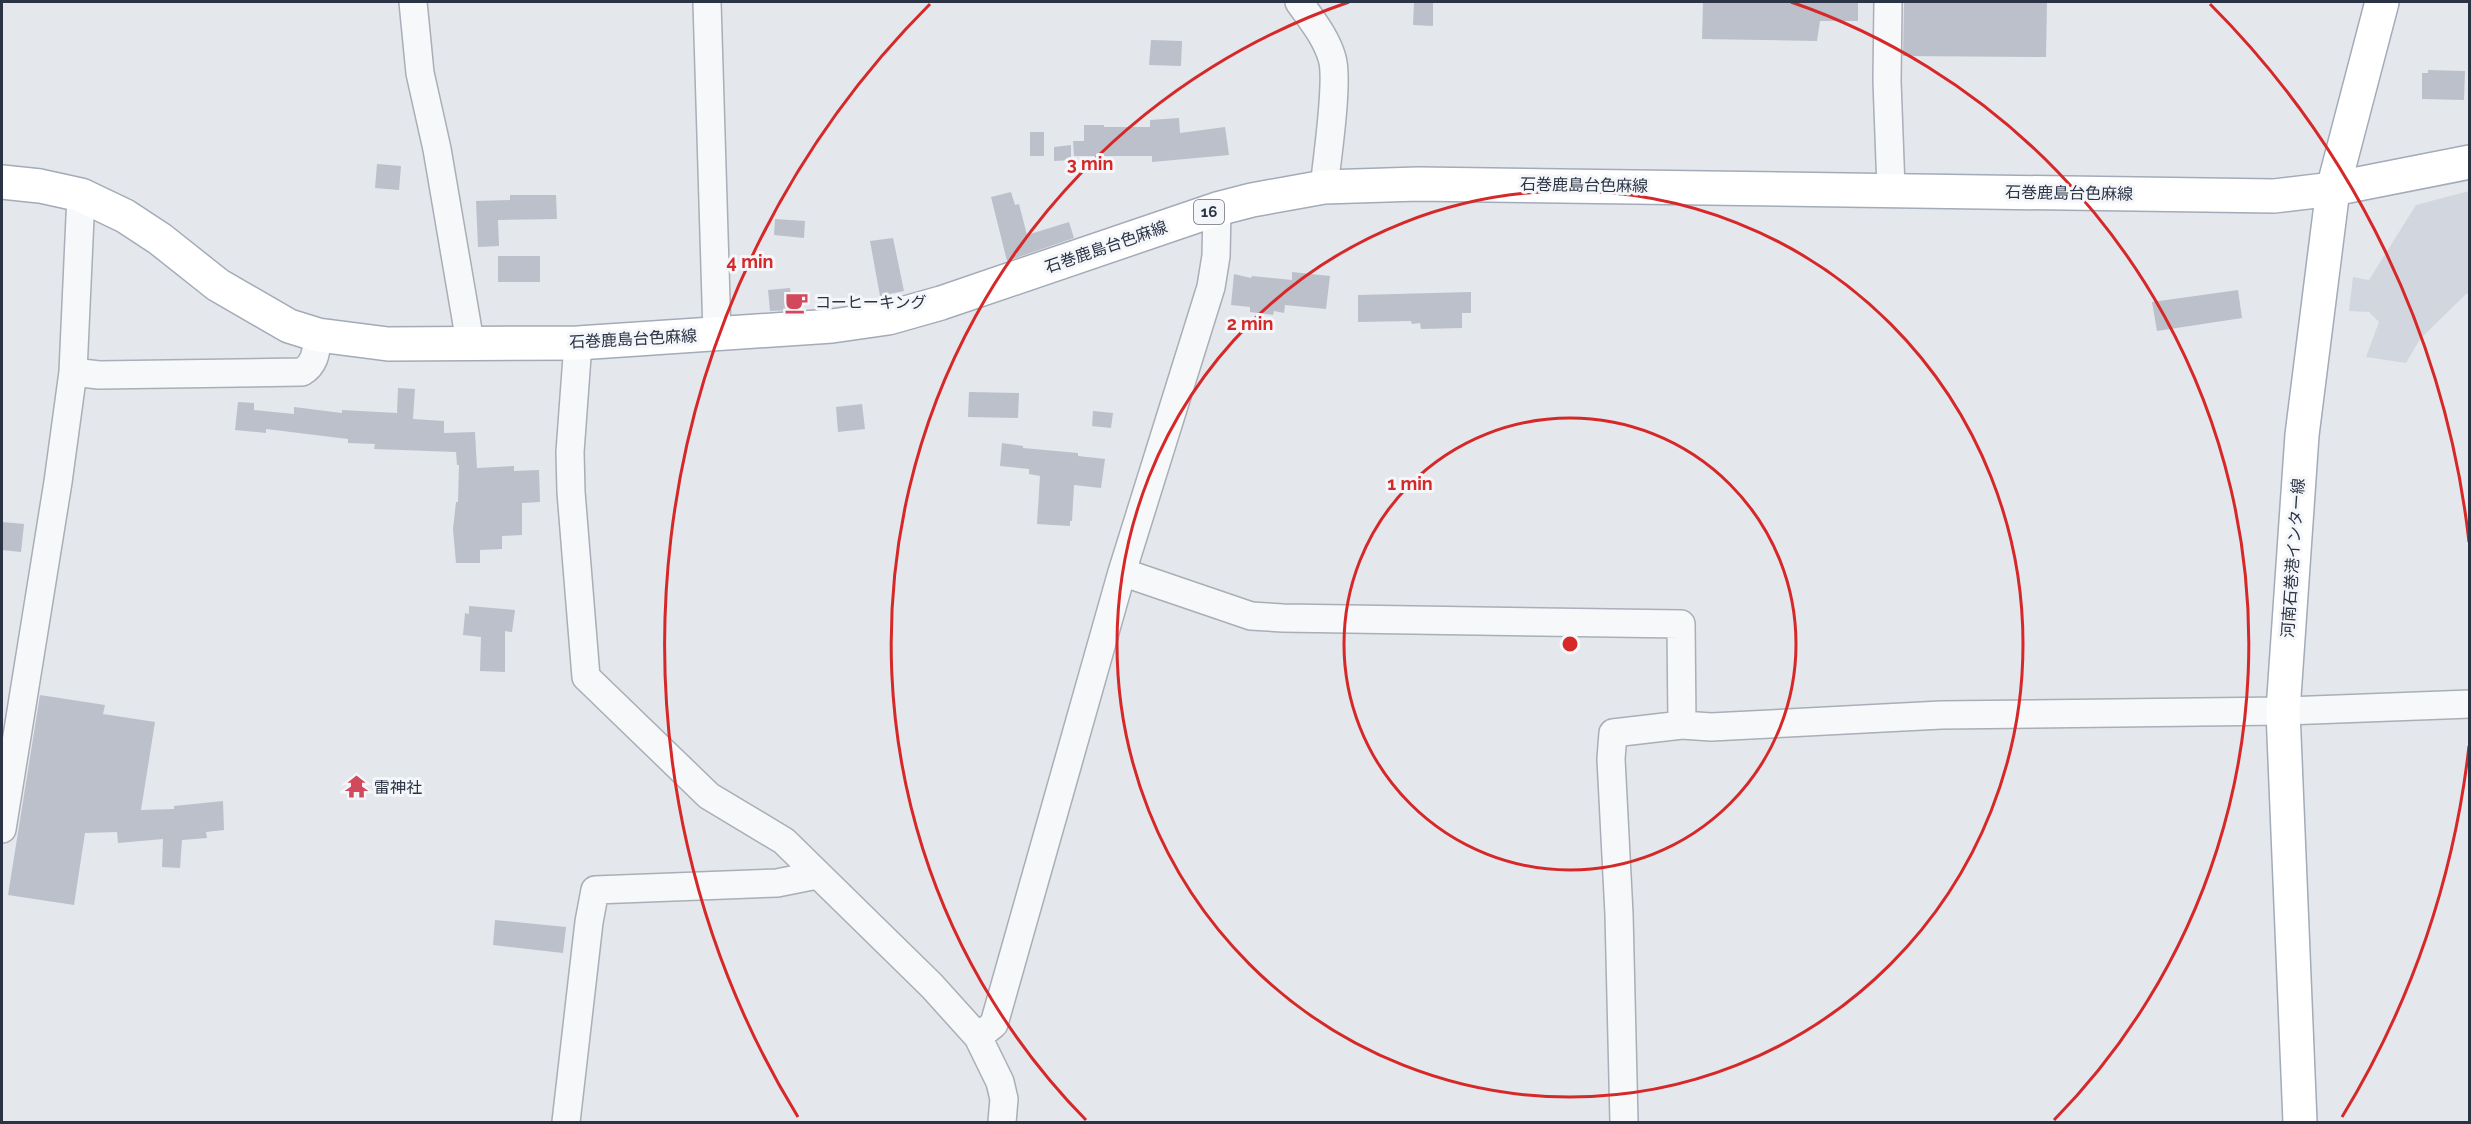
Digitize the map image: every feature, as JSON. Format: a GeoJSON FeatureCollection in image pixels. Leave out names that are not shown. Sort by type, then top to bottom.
{"type":"FeatureCollection","features":[{"type":"Feature","properties":{"kind":"main road","name":"河南石巻港インター線"},"geometry":{"type":"LineString","coordinates":[[2300,1122],[2283,711],[2302,435],[2333,189],[2382,2]]}},
{"type":"Feature","properties":{"kind":"main road","name":"石巻鹿島台色麻線"},"geometry":{"type":"LineString","coordinates":[[2,182],[40,186],[81,195],[125,216],[160,239],[218,285],[289,327],[318,335],[388,344],[578,343],[832,326],[888,318],[941,303],[1217,209],[1324,187],[1418,184],[2274,196],[2333,189],[2469,162]]}},
{"type":"Feature","properties":{"kind":"street"},"geometry":{"type":"LineString","coordinates":[[413,2],[420,73],[437,149],[470,342]]}},
{"type":"Feature","properties":{"kind":"street"},"geometry":{"type":"LineString","coordinates":[[707,2],[717,334]]}},
{"type":"Feature","properties":{"kind":"street"},"geometry":{"type":"LineString","coordinates":[[1299,2],[1326,42],[1333,60],[1324,187]]}},
{"type":"Feature","properties":{"kind":"street"},"geometry":{"type":"LineString","coordinates":[[1888,2],[1887,81],[1891,189]]}},
{"type":"Feature","properties":{"kind":"street"},"geometry":{"type":"LineString","coordinates":[[2,829],[56,494],[73,372],[81,195]]}},
{"type":"Feature","properties":{"kind":"street"},"geometry":{"type":"LineString","coordinates":[[978,1037],[994,1024],[1122,572],[1211,287],[1217,209]]}},
{"type":"Feature","properties":{"kind":"street"},"geometry":{"type":"LineString","coordinates":[[73,372],[99,375],[302,372],[310,368],[316,353],[318,335]]}},
{"type":"Feature","properties":{"kind":"street"},"geometry":{"type":"LineString","coordinates":[[578,343],[570,452],[571,492],[586,677],[709,796],[783,841],[933,986],[978,1037],[1000,1082],[1004,1099],[1002,1122]]}},
{"type":"Feature","properties":{"kind":"street"},"geometry":{"type":"LineString","coordinates":[[1122,572],[1251,616],[1681,624],[1682,724]]}},
{"type":"Feature","properties":{"kind":"street"},"geometry":{"type":"LineString","coordinates":[[1624,1122],[1622,994],[1611,759],[1613,733],[1682,724],[1711,727],[1941,715],[2283,711],[2469,704]]}},
{"type":"Feature","properties":{"kind":"street"},"geometry":{"type":"LineString","coordinates":[[566,1122],[589,922],[595,890],[777,883],[817,875]]}},
{"type":"Feature","properties":{"kind":"shaded area"},"geometry":{"type":"Polygon","coordinates":[[[2469,191],[2469,294],[2466,294],[2420,339],[2406,363],[2366,357],[2379,322],[2369,312],[2349,311],[2353,277],[2369,280],[2416,205],[2469,191]]]}},
{"type":"Feature","properties":{"kind":"building"},"geometry":{"type":"Polygon","coordinates":[[[1414,2],[1433,2],[1433,26],[1413,25],[1414,2]]]}},
{"type":"Feature","properties":{"kind":"building"},"geometry":{"type":"Polygon","coordinates":[[[1703,2],[1858,2],[1858,21],[1820,21],[1817,41],[1702,39],[1703,2]]]}},
{"type":"Feature","properties":{"kind":"building"},"geometry":{"type":"Polygon","coordinates":[[[1904,2],[2047,2],[2046,57],[1903,56],[1904,2]]]}},
{"type":"Feature","properties":{"kind":"building"},"geometry":{"type":"Polygon","coordinates":[[[1151,40],[1182,41],[1181,66],[1149,65],[1151,40]]]}},
{"type":"Feature","properties":{"kind":"building"},"geometry":{"type":"Polygon","coordinates":[[[2428,70],[2465,71],[2464,100],[2422,99],[2422,73],[2428,73],[2428,70]]]}},
{"type":"Feature","properties":{"kind":"building"},"geometry":{"type":"Polygon","coordinates":[[[1179,118],[1180,133],[1225,127],[1229,155],[1152,162],[1152,156],[1074,156],[1073,141],[1084,141],[1084,125],[1150,127],[1150,120],[1179,118]]]}},
{"type":"Feature","properties":{"kind":"building"},"geometry":{"type":"Polygon","coordinates":[[[1030,132],[1044,132],[1044,156],[1030,156],[1030,132]]]}},
{"type":"Feature","properties":{"kind":"building"},"geometry":{"type":"Polygon","coordinates":[[[1071,145],[1071,160],[1054,161],[1054,147],[1071,145]]]}},
{"type":"Feature","properties":{"kind":"building"},"geometry":{"type":"Polygon","coordinates":[[[377,164],[401,166],[399,190],[375,188],[377,164]]]}},
{"type":"Feature","properties":{"kind":"building"},"geometry":{"type":"Polygon","coordinates":[[[1011,192],[1015,205],[1019,204],[1027,235],[1069,222],[1074,238],[1007,261],[991,197],[1011,192]]]}},
{"type":"Feature","properties":{"kind":"building"},"geometry":{"type":"Polygon","coordinates":[[[510,195],[556,195],[557,219],[498,220],[499,246],[478,247],[476,201],[510,200],[510,195]]]}},
{"type":"Feature","properties":{"kind":"building"},"geometry":{"type":"Polygon","coordinates":[[[775,219],[805,221],[804,238],[774,235],[775,219]]]}},
{"type":"Feature","properties":{"kind":"building"},"geometry":{"type":"Polygon","coordinates":[[[893,238],[904,291],[880,296],[870,241],[893,238]]]}},
{"type":"Feature","properties":{"kind":"building"},"geometry":{"type":"Polygon","coordinates":[[[498,256],[540,256],[540,282],[498,282],[498,256]]]}},
{"type":"Feature","properties":{"kind":"building"},"geometry":{"type":"Polygon","coordinates":[[[1292,272],[1330,276],[1326,309],[1285,305],[1284,313],[1274,311],[1273,315],[1250,312],[1250,307],[1231,305],[1234,274],[1251,278],[1252,276],[1292,280],[1292,272]]]}},
{"type":"Feature","properties":{"kind":"building"},"geometry":{"type":"Polygon","coordinates":[[[790,288],[792,310],[770,311],[768,290],[790,288]]]}},
{"type":"Feature","properties":{"kind":"building"},"geometry":{"type":"Polygon","coordinates":[[[2238,290],[2242,318],[2157,331],[2152,302],[2238,290]]]}},
{"type":"Feature","properties":{"kind":"building"},"geometry":{"type":"Polygon","coordinates":[[[1471,292],[1471,313],[1462,313],[1462,328],[1421,329],[1420,323],[1412,324],[1411,321],[1358,322],[1358,295],[1471,292]]]}},
{"type":"Feature","properties":{"kind":"building"},"geometry":{"type":"Polygon","coordinates":[[[398,388],[415,389],[413,419],[444,421],[444,433],[475,432],[477,468],[514,466],[514,471],[539,470],[540,502],[522,503],[522,535],[502,536],[502,549],[480,550],[480,563],[456,563],[453,529],[456,502],[458,502],[459,465],[457,465],[456,452],[374,449],[375,444],[348,443],[348,439],[266,429],[266,433],[235,430],[238,402],[254,403],[254,410],[294,414],[294,407],[342,413],[342,410],[397,413],[398,388]]]}},
{"type":"Feature","properties":{"kind":"building"},"geometry":{"type":"Polygon","coordinates":[[[969,392],[1019,393],[1018,418],[968,417],[969,392]]]}},
{"type":"Feature","properties":{"kind":"building"},"geometry":{"type":"Polygon","coordinates":[[[862,404],[865,429],[838,432],[836,407],[862,404]]]}},
{"type":"Feature","properties":{"kind":"building"},"geometry":{"type":"Polygon","coordinates":[[[1093,411],[1113,413],[1111,428],[1092,426],[1093,411]]]}},
{"type":"Feature","properties":{"kind":"building"},"geometry":{"type":"Polygon","coordinates":[[[1002,443],[1105,459],[1101,488],[1074,485],[1070,526],[1037,524],[1040,476],[1029,474],[1029,469],[1000,466],[1002,443]]]}},
{"type":"Feature","properties":{"kind":"building"},"geometry":{"type":"Polygon","coordinates":[[[2,522],[24,524],[21,552],[2,550],[2,522]]]}},
{"type":"Feature","properties":{"kind":"building"},"geometry":{"type":"Polygon","coordinates":[[[469,606],[515,610],[512,632],[505,631],[505,672],[480,671],[481,637],[463,635],[465,613],[469,614],[469,606]]]}},
{"type":"Feature","properties":{"kind":"building"},"geometry":{"type":"Polygon","coordinates":[[[40,695],[105,705],[103,714],[155,722],[141,810],[174,809],[174,806],[223,801],[224,830],[206,832],[207,838],[182,840],[180,868],[162,867],[163,839],[118,843],[117,832],[85,833],[74,905],[8,895],[40,695]]]}},
{"type":"Feature","properties":{"kind":"building"},"geometry":{"type":"Polygon","coordinates":[[[495,920],[566,927],[563,953],[493,945],[495,920]]]}},
{"type":"Feature","properties":{"kind":"place","name":"コーヒーキング"},"geometry":{"type":"Point","coordinates":[797,302]}},
{"type":"Feature","properties":{"kind":"place","name":"雷神社"},"geometry":{"type":"Point","coordinates":[356,787]}}]}
